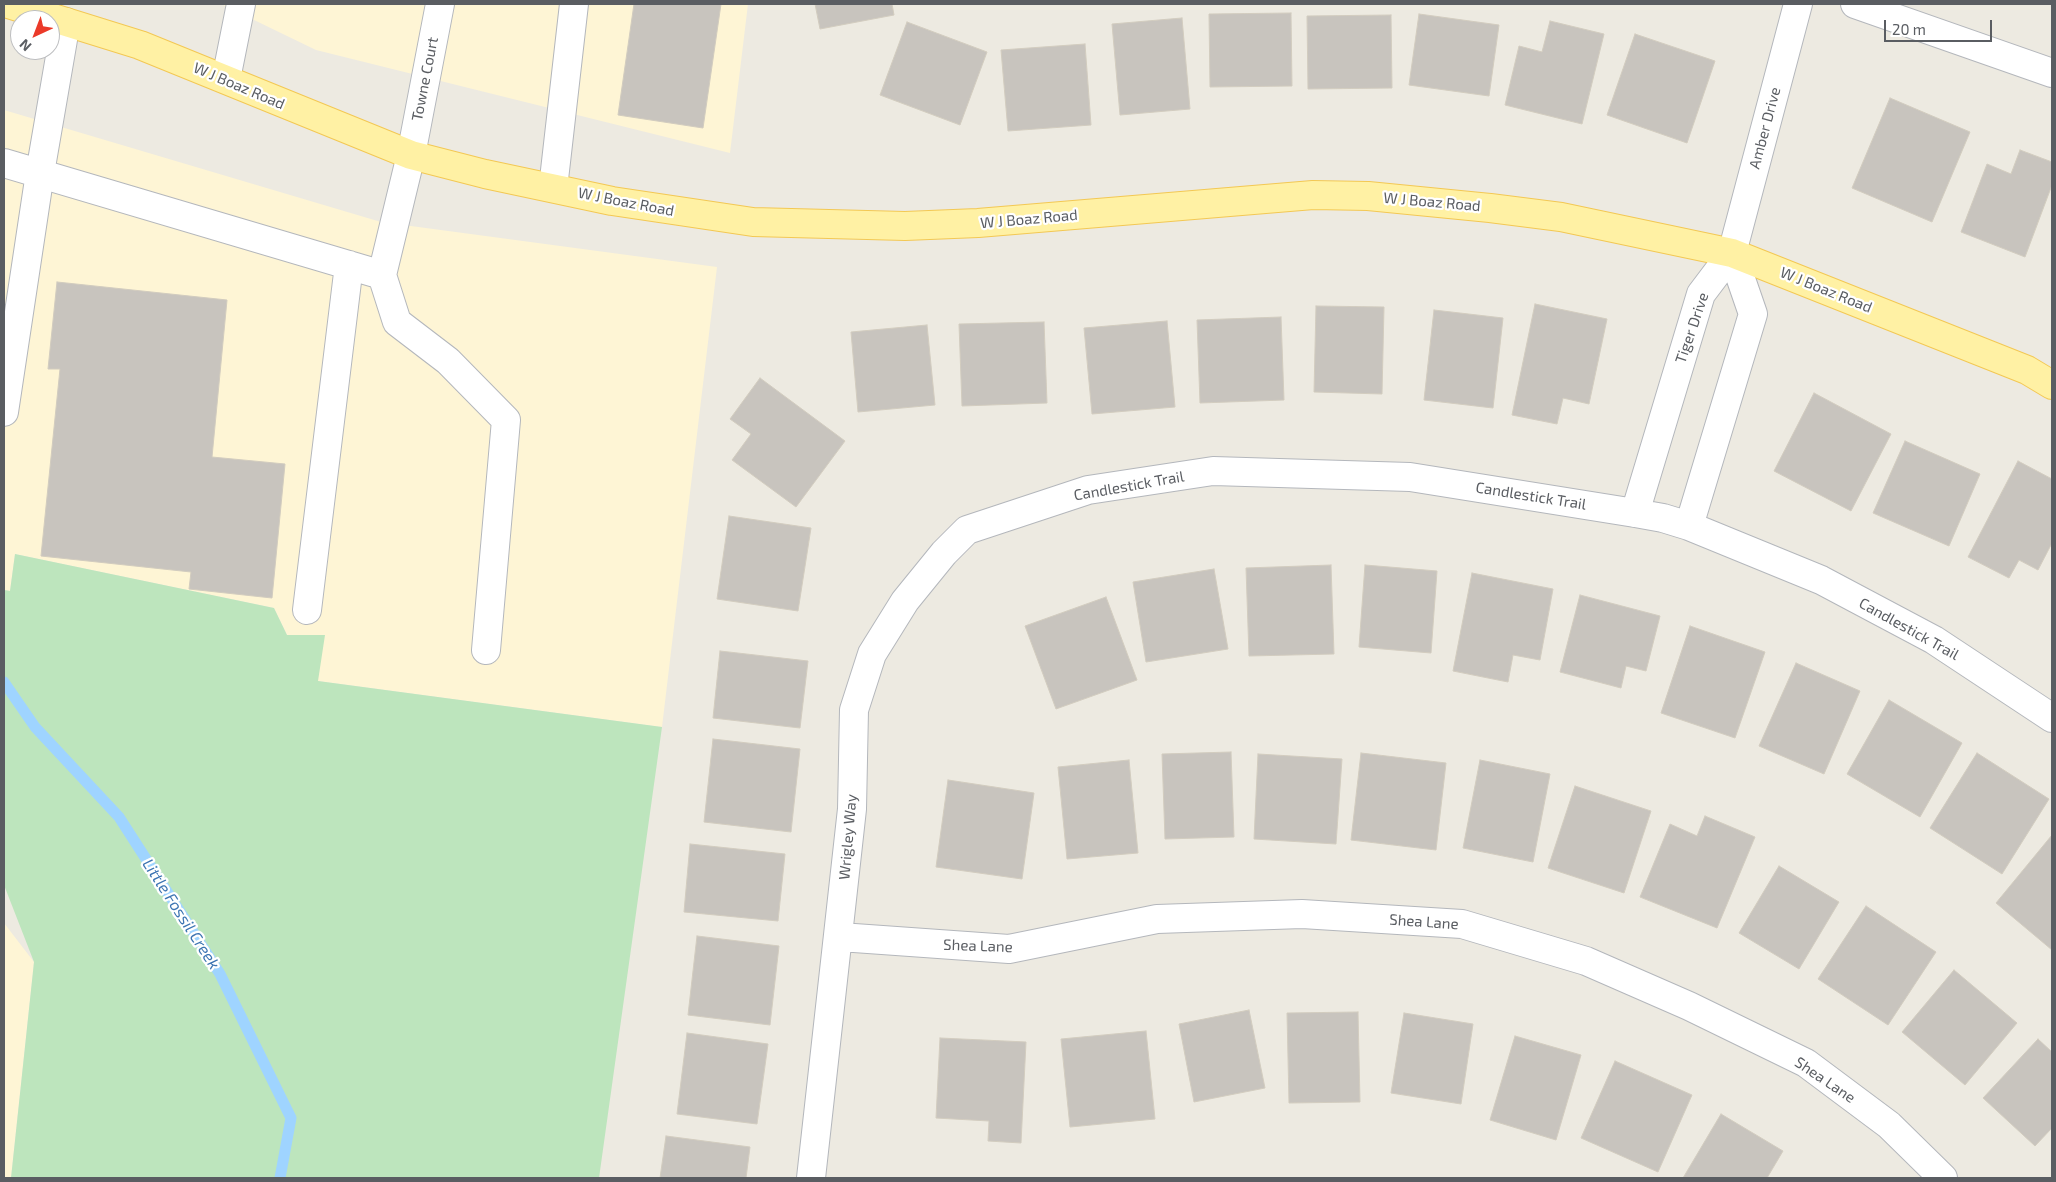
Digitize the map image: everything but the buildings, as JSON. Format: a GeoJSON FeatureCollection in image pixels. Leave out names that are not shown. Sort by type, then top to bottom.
{"type":"FeatureCollection","features":[{"type":"Feature","properties":{"kind":"main road","name":"W J Boaz Road"},"geometry":{"type":"LineString","coordinates":[[8,4],[140,45],[226,79],[305,114],[410,155],[553,188],[660,210],[753,222],[869,226],[978,223],[1313,195],[1368,196],[1490,208],[1561,217],[1732,253],[2027,370],[2052,385]]}},
{"type":"Feature","properties":{"kind":"street"},"geometry":{"type":"LineString","coordinates":[[226,79],[241,4]]}},
{"type":"Feature","properties":{"kind":"street","name":"Towne Court"},"geometry":{"type":"LineString","coordinates":[[382,275],[410,155],[440,4]]}},
{"type":"Feature","properties":{"kind":"street"},"geometry":{"type":"LineString","coordinates":[[553,188],[574,4]]}},
{"type":"Feature","properties":{"kind":"street","name":"Amber Drive"},"geometry":{"type":"LineString","coordinates":[[1732,253],[1798,4]]}},
{"type":"Feature","properties":{"kind":"street"},"geometry":{"type":"LineString","coordinates":[[1855,4],[2052,74]]}},
{"type":"Feature","properties":{"kind":"street"},"geometry":{"type":"LineString","coordinates":[[4,412],[40,173],[66,22]]}},
{"type":"Feature","properties":{"kind":"street"},"geometry":{"type":"LineString","coordinates":[[4,163],[382,275],[397,322],[448,361],[506,420],[486,650]]}},
{"type":"Feature","properties":{"kind":"street"},"geometry":{"type":"LineString","coordinates":[[1689,526],[1753,314],[1732,253]]}},
{"type":"Feature","properties":{"kind":"street","name":"Tiger Drive"},"geometry":{"type":"LineString","coordinates":[[1635,513],[1701,294],[1732,253]]}},
{"type":"Feature","properties":{"kind":"street"},"geometry":{"type":"LineString","coordinates":[[306,610],[349,266]]}},
{"type":"Feature","properties":{"kind":"street","name":"Candlestick Trail"},"geometry":{"type":"LineString","coordinates":[[966,530],[1088,490],[1212,471],[1410,477],[1635,513],[1663,518],[1689,526],[1821,580],[1934,640],[2052,718]]}},
{"type":"Feature","properties":{"kind":"street","name":"Wrigley Way"},"geometry":{"type":"LineString","coordinates":[[811,1178],[840,937],[852,809],[854,710],[872,654],[896,616],[944,553],[966,530]]}},
{"type":"Feature","properties":{"kind":"street","name":"Shea Lane"},"geometry":{"type":"LineString","coordinates":[[840,937],[1009,950],[1156,919],[1302,914],[1462,924],[1586,961],[1690,1006],[1806,1063],[1889,1125],[1943,1178]]}},
{"type":"Feature","properties":{"kind":"shaded area"},"geometry":{"type":"Polygon","coordinates":[[[221,4],[748,4],[730,153],[316,50],[221,4]]]}},
{"type":"Feature","properties":{"kind":"shaded area"},"geometry":{"type":"Polygon","coordinates":[[[4,110],[381,222],[717,267],[662,727],[318,681],[287,635],[274,608],[15,554],[10,591],[4,590],[4,110]]]}},
{"type":"Feature","properties":{"kind":"shaded area"},"geometry":{"type":"Polygon","coordinates":[[[4,923],[34,962],[11,1178],[4,1178],[4,923]]]}},
{"type":"Feature","properties":{"kind":"green space"},"geometry":{"type":"Polygon","coordinates":[[[15,554],[274,608],[287,635],[325,635],[318,681],[662,727],[599,1178],[11,1178],[34,962],[4,885],[4,590],[10,591],[15,554]]]}},
{"type":"Feature","properties":{"kind":"waterway","name":"Little Fossil Creek"},"geometry":{"type":"LineString","coordinates":[[4,682],[35,727],[119,817],[220,974],[291,1118],[280,1178]]}}]}
